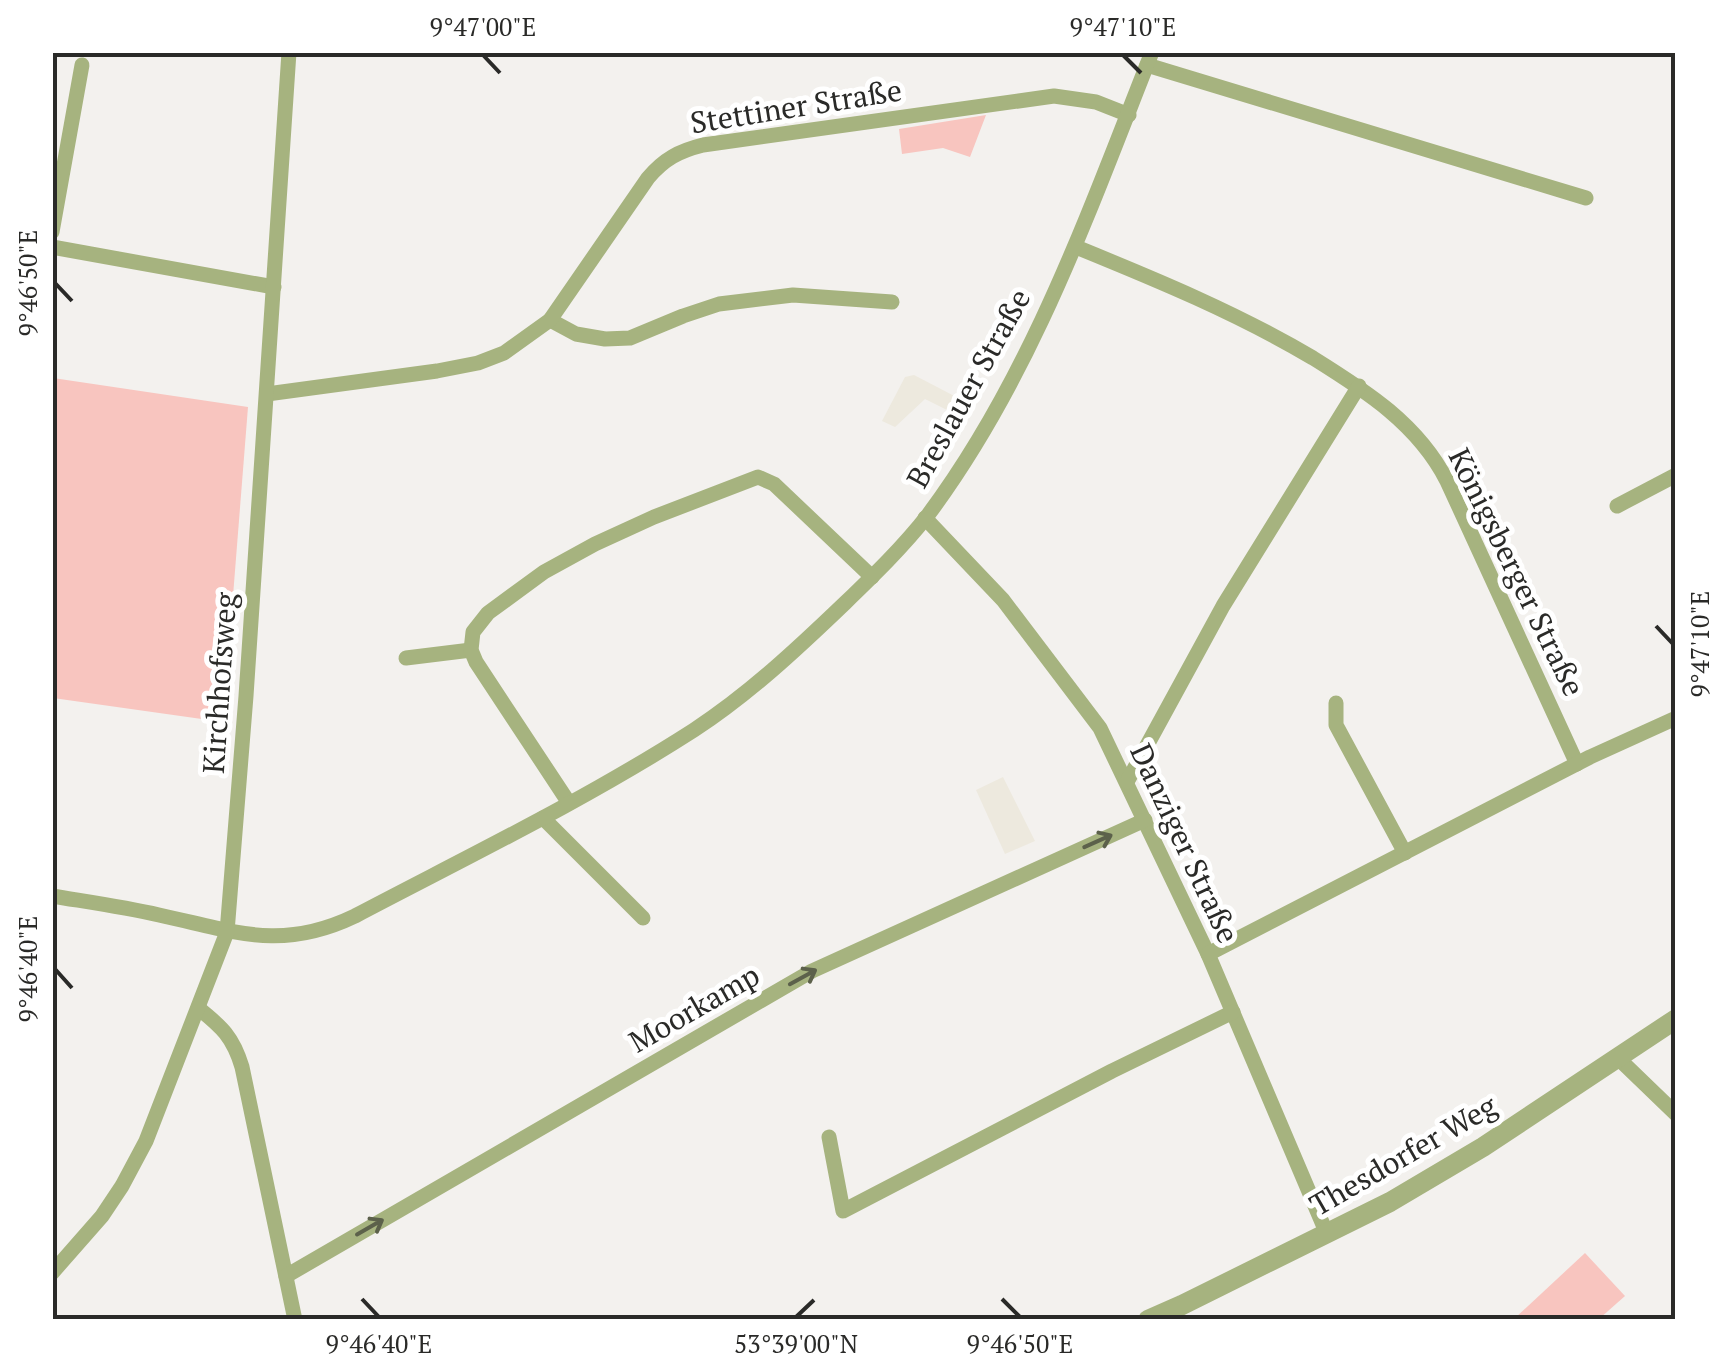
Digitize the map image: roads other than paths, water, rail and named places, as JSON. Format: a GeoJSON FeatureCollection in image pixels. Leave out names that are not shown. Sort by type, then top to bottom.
{"type":"FeatureCollection","features":[{"type":"Feature","properties":{"kind":"street","name":"Kirchhofsweg"},"geometry":{"type":"LineString","coordinates":[[52,1274],[102,1216],[146,1141],[227,932],[290,52]]}},
{"type":"Feature","properties":{"kind":"street"},"geometry":{"type":"LineString","coordinates":[[1150,59],[1586,198]]}},
{"type":"Feature","properties":{"kind":"street","name":"Breslauer Straße"},"geometry":{"type":"LineString","coordinates":[[52,896],[158,914],[227,932],[304,934],[334,925],[543,818],[695,729],[738,698],[779,666],[872,577],[925,518],[985,428],[1076,247],[1150,59]]}},
{"type":"Feature","properties":{"kind":"street"},"geometry":{"type":"LineString","coordinates":[[52,232],[82,65]]}},
{"type":"Feature","properties":{"kind":"street","name":"Stettiner Straße"},"geometry":{"type":"LineString","coordinates":[[267,394],[370,382],[478,363],[504,353],[550,320],[648,178],[661,162],[681,151],[1054,96],[1096,102],[1129,115]]}},
{"type":"Feature","properties":{"kind":"street"},"geometry":{"type":"LineString","coordinates":[[52,247],[274,287]]}},
{"type":"Feature","properties":{"kind":"street","name":"Königsberger Straße"},"geometry":{"type":"LineString","coordinates":[[1076,247],[1180,288],[1251,323],[1358,386],[1406,424],[1436,460],[1577,764]]}},
{"type":"Feature","properties":{"kind":"street"},"geometry":{"type":"LineString","coordinates":[[550,320],[576,334],[604,340],[630,338],[720,304],[793,294],[892,302]]}},
{"type":"Feature","properties":{"kind":"street"},"geometry":{"type":"LineString","coordinates":[[1128,782],[1222,606],[1358,386]]}},
{"type":"Feature","properties":{"kind":"street"},"geometry":{"type":"LineString","coordinates":[[1617,506],[1676,475]]}},
{"type":"Feature","properties":{"kind":"street"},"geometry":{"type":"LineString","coordinates":[[570,803],[476,662],[471,650],[474,632],[488,613],[544,572],[595,544],[758,477],[774,484],[872,577]]}},
{"type":"Feature","properties":{"kind":"street","name":"Danziger Straße"},"geometry":{"type":"LineString","coordinates":[[925,518],[1004,600],[1100,728],[1208,954],[1326,1234]]}},
{"type":"Feature","properties":{"kind":"street"},"geometry":{"type":"LineString","coordinates":[[406,658],[471,650]]}},
{"type":"Feature","properties":{"kind":"street"},"geometry":{"type":"LineString","coordinates":[[1336,703],[1336,726],[1405,853]]}},
{"type":"Feature","properties":{"kind":"street"},"geometry":{"type":"LineString","coordinates":[[1208,954],[1577,764],[1676,718]]}},
{"type":"Feature","properties":{"kind":"street"},"geometry":{"type":"LineString","coordinates":[[543,818],[643,918]]}},
{"type":"Feature","properties":{"kind":"street","name":"Moorkamp"},"geometry":{"type":"LineString","coordinates":[[286,1276],[812,971],[1145,820]]}},
{"type":"Feature","properties":{"kind":"street"},"geometry":{"type":"LineString","coordinates":[[198,1008],[221,1026],[237,1051],[295,1320]]}},
{"type":"Feature","properties":{"kind":"street"},"geometry":{"type":"LineString","coordinates":[[829,1137],[843,1211],[1233,1012]]}},
{"type":"Feature","properties":{"kind":"street","name":"Thesdorfer Weg"},"geometry":{"type":"LineString","coordinates":[[1148,1320],[1390,1202],[1483,1147],[1676,1020]]}},
{"type":"Feature","properties":{"kind":"street"},"geometry":{"type":"LineString","coordinates":[[1619,1059],[1676,1114]]}}]}
